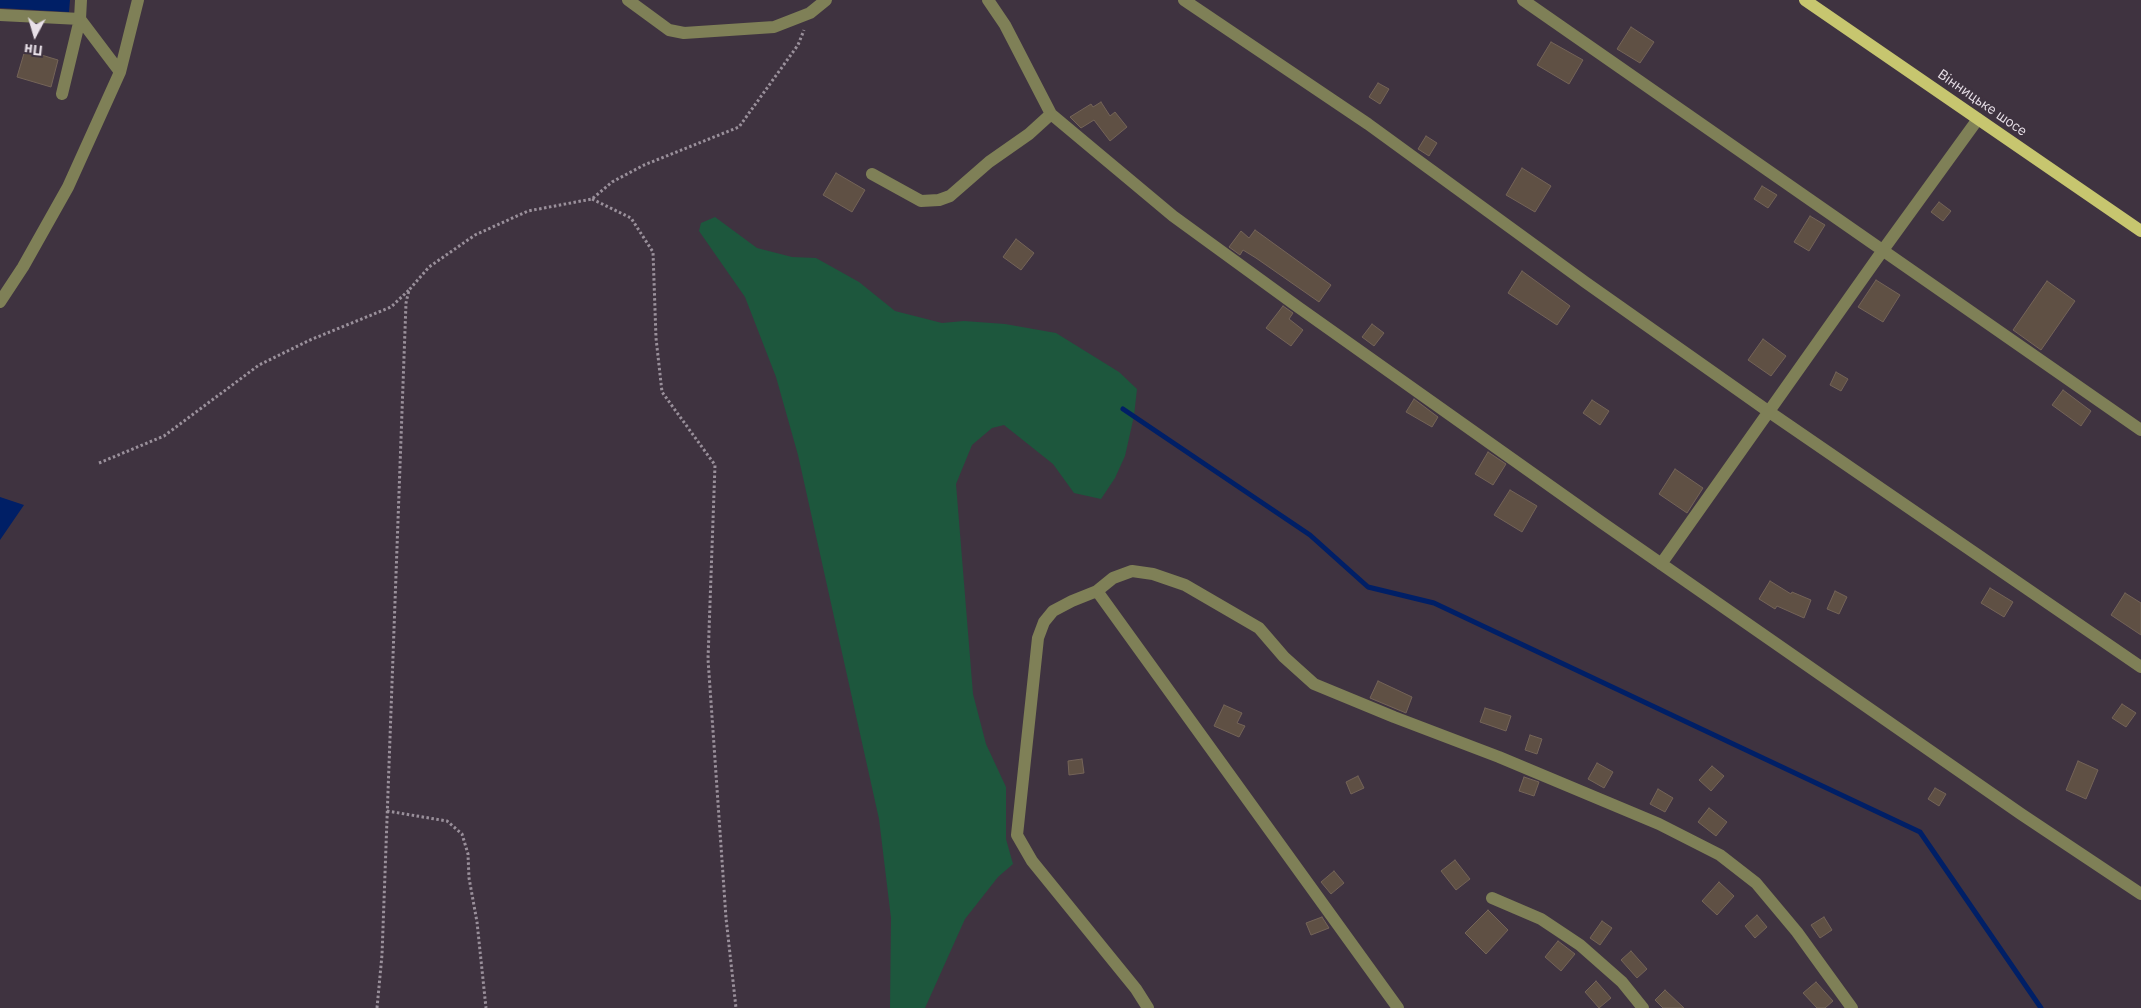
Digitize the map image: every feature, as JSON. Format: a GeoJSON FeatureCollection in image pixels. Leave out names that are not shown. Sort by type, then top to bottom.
{"type":"FeatureCollection","features":[{"type":"Feature","properties":{"kind":"main road","name":"Вінницьке шосе"},"geometry":{"type":"LineString","coordinates":[[1805,0],[2141,231]]}},
{"type":"Feature","properties":{"kind":"street"},"geometry":{"type":"LineString","coordinates":[[62,94],[80,19],[81,0]]}},
{"type":"Feature","properties":{"kind":"street"},"geometry":{"type":"LineString","coordinates":[[0,302],[23,267],[68,187],[120,72],[138,0]]}},
{"type":"Feature","properties":{"kind":"street"},"geometry":{"type":"LineString","coordinates":[[628,0],[669,30],[684,33],[774,27],[810,13],[826,0]]}},
{"type":"Feature","properties":{"kind":"street"},"geometry":{"type":"LineString","coordinates":[[988,0],[1005,25],[1051,114],[1173,216],[1298,308],[1661,564],[2021,814],[2141,894]]}},
{"type":"Feature","properties":{"kind":"street"},"geometry":{"type":"LineString","coordinates":[[1184,0],[1368,124],[1594,288],[1769,411],[2141,667]]}},
{"type":"Feature","properties":{"kind":"street"},"geometry":{"type":"LineString","coordinates":[[1524,0],[2141,430]]}},
{"type":"Feature","properties":{"kind":"street"},"geometry":{"type":"LineString","coordinates":[[0,15],[80,19]]}},
{"type":"Feature","properties":{"kind":"street"},"geometry":{"type":"LineString","coordinates":[[80,19],[120,72]]}},
{"type":"Feature","properties":{"kind":"street"},"geometry":{"type":"LineString","coordinates":[[872,174],[921,201],[939,200],[950,196],[989,162],[1029,134],[1051,114]]}},
{"type":"Feature","properties":{"kind":"street"},"geometry":{"type":"LineString","coordinates":[[1661,564],[1978,119]]}},
{"type":"Feature","properties":{"kind":"street"},"geometry":{"type":"LineString","coordinates":[[1148,1008],[1136,989],[1032,861],[1017,835],[1025,743],[1038,638],[1044,622],[1053,611],[1072,601],[1097,592],[1113,578],[1132,571],[1153,574],[1185,585],[1259,628],[1284,657],[1314,684],[1659,824],[1720,855],[1756,883],[1798,932],[1852,1008]]}},
{"type":"Feature","properties":{"kind":"street"},"geometry":{"type":"LineString","coordinates":[[1097,592],[1398,1008]]}},
{"type":"Feature","properties":{"kind":"street"},"geometry":{"type":"LineString","coordinates":[[1492,898],[1541,919],[1580,945],[1622,982],[1643,1008]]}},
{"type":"Feature","properties":{"kind":"path"},"geometry":{"type":"LineString","coordinates":[[99,463],[164,436],[259,365],[310,340],[391,307],[429,268],[475,235],[528,211],[592,199],[612,182],[644,165],[739,127],[798,45],[810,13]]}},
{"type":"Feature","properties":{"kind":"path"},"geometry":{"type":"LineString","coordinates":[[592,199],[631,218],[653,252],[656,338],[662,392],[715,465],[708,659],[726,918],[736,1008]]}},
{"type":"Feature","properties":{"kind":"path"},"geometry":{"type":"LineString","coordinates":[[377,1008],[382,955],[406,303],[409,290]]}},
{"type":"Feature","properties":{"kind":"path"},"geometry":{"type":"LineString","coordinates":[[387,811],[447,821],[462,834],[468,854],[469,878],[477,922],[486,1008]]}},
{"type":"Feature","properties":{"kind":"green space"},"geometry":{"type":"Polygon","coordinates":[[[715,217],[757,248],[792,257],[816,258],[859,282],[895,311],[942,323],[964,321],[1005,324],[1056,333],[1119,372],[1137,389],[1134,416],[1125,456],[1115,478],[1101,499],[1074,493],[1053,464],[1004,425],[992,428],[972,445],[956,484],[973,694],[986,744],[1006,787],[1006,839],[1013,864],[998,877],[965,919],[925,1008],[890,1008],[891,918],[879,819],[798,455],[776,377],[745,297],[699,231],[701,223],[715,217]]]}},
{"type":"Feature","properties":{"kind":"shaded area"},"geometry":{"type":"Polygon","coordinates":[[[0,0],[70,0],[69,12],[0,8],[0,0]]]}},
{"type":"Feature","properties":{"kind":"shaded area"},"geometry":{"type":"Polygon","coordinates":[[[0,497],[24,505],[0,540],[0,497]]]}},
{"type":"Feature","properties":{"kind":"building"},"geometry":{"type":"Polygon","coordinates":[[[1631,27],[1654,42],[1640,63],[1617,49],[1631,27]]]}},
{"type":"Feature","properties":{"kind":"building"},"geometry":{"type":"Polygon","coordinates":[[[1551,42],[1583,60],[1569,84],[1537,65],[1551,42]]]}},
{"type":"Feature","properties":{"kind":"building"},"geometry":{"type":"Polygon","coordinates":[[[25,50],[58,60],[51,87],[17,77],[25,50]]]}},
{"type":"Feature","properties":{"kind":"building"},"geometry":{"type":"Polygon","coordinates":[[[1378,83],[1389,89],[1380,104],[1369,97],[1378,83]]]}},
{"type":"Feature","properties":{"kind":"building"},"geometry":{"type":"Polygon","coordinates":[[[1101,102],[1110,116],[1115,112],[1127,127],[1110,141],[1094,120],[1081,128],[1070,117],[1091,104],[1093,107],[1101,102]]]}},
{"type":"Feature","properties":{"kind":"building"},"geometry":{"type":"Polygon","coordinates":[[[1426,136],[1437,143],[1429,156],[1418,149],[1426,136]]]}},
{"type":"Feature","properties":{"kind":"building"},"geometry":{"type":"Polygon","coordinates":[[[1522,168],[1551,186],[1535,212],[1506,195],[1522,168]]]}},
{"type":"Feature","properties":{"kind":"building"},"geometry":{"type":"Polygon","coordinates":[[[836,173],[865,190],[852,212],[823,195],[836,173]]]}},
{"type":"Feature","properties":{"kind":"building"},"geometry":{"type":"Polygon","coordinates":[[[1762,186],[1777,195],[1768,208],[1754,199],[1762,186]]]}},
{"type":"Feature","properties":{"kind":"building"},"geometry":{"type":"Polygon","coordinates":[[[1939,202],[1951,211],[1943,221],[1931,212],[1939,202]]]}},
{"type":"Feature","properties":{"kind":"building"},"geometry":{"type":"Polygon","coordinates":[[[1810,216],[1825,225],[1809,251],[1794,242],[1810,216]]]}},
{"type":"Feature","properties":{"kind":"building"},"geometry":{"type":"Polygon","coordinates":[[[1255,230],[1331,285],[1319,302],[1243,250],[1240,255],[1229,247],[1241,231],[1249,238],[1255,230]]]}},
{"type":"Feature","properties":{"kind":"building"},"geometry":{"type":"Polygon","coordinates":[[[1016,239],[1034,253],[1021,270],[1003,257],[1016,239]]]}},
{"type":"Feature","properties":{"kind":"building"},"geometry":{"type":"Polygon","coordinates":[[[1522,271],[1570,306],[1557,325],[1508,293],[1522,271]]]}},
{"type":"Feature","properties":{"kind":"building"},"geometry":{"type":"Polygon","coordinates":[[[1876,280],[1900,295],[1883,322],[1858,307],[1876,280]]]}},
{"type":"Feature","properties":{"kind":"building"},"geometry":{"type":"Polygon","coordinates":[[[2047,281],[2075,301],[2041,350],[2013,330],[2047,281]]]}},
{"type":"Feature","properties":{"kind":"building"},"geometry":{"type":"Polygon","coordinates":[[[1283,306],[1293,313],[1289,319],[1303,330],[1291,346],[1266,328],[1283,306]]]}},
{"type":"Feature","properties":{"kind":"building"},"geometry":{"type":"Polygon","coordinates":[[[1372,324],[1384,333],[1374,346],[1362,337],[1372,324]]]}},
{"type":"Feature","properties":{"kind":"building"},"geometry":{"type":"Polygon","coordinates":[[[1763,339],[1786,356],[1771,376],[1748,360],[1763,339]]]}},
{"type":"Feature","properties":{"kind":"building"},"geometry":{"type":"Polygon","coordinates":[[[1836,372],[1848,379],[1841,391],[1830,385],[1836,372]]]}},
{"type":"Feature","properties":{"kind":"building"},"geometry":{"type":"Polygon","coordinates":[[[2063,390],[2091,411],[2081,426],[2052,405],[2063,390]]]}},
{"type":"Feature","properties":{"kind":"building"},"geometry":{"type":"Polygon","coordinates":[[[1414,399],[1438,417],[1432,427],[1406,412],[1414,399]]]}},
{"type":"Feature","properties":{"kind":"building"},"geometry":{"type":"Polygon","coordinates":[[[1592,400],[1609,411],[1600,425],[1583,413],[1592,400]]]}},
{"type":"Feature","properties":{"kind":"building"},"geometry":{"type":"Polygon","coordinates":[[[1488,452],[1506,464],[1493,485],[1475,474],[1488,452]]]}},
{"type":"Feature","properties":{"kind":"building"},"geometry":{"type":"Polygon","coordinates":[[[1675,469],[1703,488],[1687,513],[1659,494],[1675,469]]]}},
{"type":"Feature","properties":{"kind":"building"},"geometry":{"type":"Polygon","coordinates":[[[1510,490],[1537,506],[1522,532],[1494,515],[1510,490]]]}},
{"type":"Feature","properties":{"kind":"building"},"geometry":{"type":"Polygon","coordinates":[[[1770,581],[1791,594],[1792,592],[1811,600],[1804,618],[1777,606],[1775,609],[1759,599],[1770,581]]]}},
{"type":"Feature","properties":{"kind":"building"},"geometry":{"type":"Polygon","coordinates":[[[1990,588],[2013,602],[2004,617],[1981,603],[1990,588]]]}},
{"type":"Feature","properties":{"kind":"building"},"geometry":{"type":"Polygon","coordinates":[[[1835,591],[1847,597],[1839,614],[1827,609],[1835,591]]]}},
{"type":"Feature","properties":{"kind":"building"},"geometry":{"type":"Polygon","coordinates":[[[2125,593],[2141,603],[2141,635],[2111,615],[2125,593]]]}},
{"type":"Feature","properties":{"kind":"building"},"geometry":{"type":"Polygon","coordinates":[[[1378,681],[1412,697],[1406,713],[1370,698],[1378,681]]]}},
{"type":"Feature","properties":{"kind":"building"},"geometry":{"type":"Polygon","coordinates":[[[2122,704],[2136,713],[2126,727],[2112,718],[2122,704]]]}},
{"type":"Feature","properties":{"kind":"building"},"geometry":{"type":"Polygon","coordinates":[[[1224,705],[1242,713],[1237,723],[1245,726],[1239,737],[1214,726],[1224,705]]]}},
{"type":"Feature","properties":{"kind":"building"},"geometry":{"type":"Polygon","coordinates":[[[1485,708],[1511,716],[1506,731],[1480,722],[1485,708]]]}},
{"type":"Feature","properties":{"kind":"building"},"geometry":{"type":"Polygon","coordinates":[[[1530,735],[1542,739],[1537,754],[1525,750],[1530,735]]]}},
{"type":"Feature","properties":{"kind":"building"},"geometry":{"type":"Polygon","coordinates":[[[1082,759],[1084,773],[1069,775],[1068,761],[1082,759]]]}},
{"type":"Feature","properties":{"kind":"building"},"geometry":{"type":"Polygon","coordinates":[[[2078,761],[2098,770],[2086,799],[2066,790],[2078,761]]]}},
{"type":"Feature","properties":{"kind":"building"},"geometry":{"type":"Polygon","coordinates":[[[1597,763],[1613,772],[1604,788],[1588,779],[1597,763]]]}},
{"type":"Feature","properties":{"kind":"building"},"geometry":{"type":"Polygon","coordinates":[[[1712,766],[1724,776],[1711,791],[1699,780],[1712,766]]]}},
{"type":"Feature","properties":{"kind":"building"},"geometry":{"type":"Polygon","coordinates":[[[1358,776],[1364,788],[1351,794],[1346,782],[1358,776]]]}},
{"type":"Feature","properties":{"kind":"building"},"geometry":{"type":"Polygon","coordinates":[[[1524,777],[1539,782],[1534,796],[1519,791],[1524,777]]]}},
{"type":"Feature","properties":{"kind":"building"},"geometry":{"type":"Polygon","coordinates":[[[1935,788],[1946,794],[1939,806],[1928,799],[1935,788]]]}},
{"type":"Feature","properties":{"kind":"building"},"geometry":{"type":"Polygon","coordinates":[[[1658,789],[1673,798],[1665,812],[1650,804],[1658,789]]]}},
{"type":"Feature","properties":{"kind":"building"},"geometry":{"type":"Polygon","coordinates":[[[1709,808],[1727,822],[1716,836],[1698,822],[1709,808]]]}},
{"type":"Feature","properties":{"kind":"building"},"geometry":{"type":"Polygon","coordinates":[[[1455,860],[1470,879],[1456,890],[1441,871],[1455,860]]]}},
{"type":"Feature","properties":{"kind":"building"},"geometry":{"type":"Polygon","coordinates":[[[1334,871],[1344,883],[1331,894],[1321,882],[1334,871]]]}},
{"type":"Feature","properties":{"kind":"building"},"geometry":{"type":"Polygon","coordinates":[[[1719,882],[1734,896],[1717,915],[1702,901],[1719,882]]]}},
{"type":"Feature","properties":{"kind":"building"},"geometry":{"type":"Polygon","coordinates":[[[1488,910],[1508,930],[1486,954],[1465,933],[1488,910]]]}},
{"type":"Feature","properties":{"kind":"building"},"geometry":{"type":"Polygon","coordinates":[[[1757,915],[1767,927],[1755,938],[1745,926],[1757,915]]]}},
{"type":"Feature","properties":{"kind":"building"},"geometry":{"type":"Polygon","coordinates":[[[1322,917],[1329,928],[1311,935],[1306,923],[1322,917]]]}},
{"type":"Feature","properties":{"kind":"building"},"geometry":{"type":"Polygon","coordinates":[[[1824,917],[1832,930],[1820,938],[1811,925],[1824,917]]]}},
{"type":"Feature","properties":{"kind":"building"},"geometry":{"type":"Polygon","coordinates":[[[1602,921],[1612,928],[1600,945],[1590,938],[1602,921]]]}},
{"type":"Feature","properties":{"kind":"building"},"geometry":{"type":"Polygon","coordinates":[[[1558,941],[1575,954],[1561,971],[1545,957],[1558,941]]]}},
{"type":"Feature","properties":{"kind":"building"},"geometry":{"type":"Polygon","coordinates":[[[1631,951],[1647,969],[1637,978],[1621,960],[1631,951]]]}},
{"type":"Feature","properties":{"kind":"building"},"geometry":{"type":"Polygon","coordinates":[[[1596,981],[1611,998],[1599,1008],[1585,992],[1596,981]]]}},
{"type":"Feature","properties":{"kind":"building"},"geometry":{"type":"Polygon","coordinates":[[[1816,982],[1833,1001],[1825,1008],[1817,1008],[1803,993],[1816,982]]]}},
{"type":"Feature","properties":{"kind":"building"},"geometry":{"type":"Polygon","coordinates":[[[1665,990],[1684,1008],[1663,1008],[1655,1000],[1665,990]]]}},
{"type":"Feature","properties":{"kind":"waterway"},"geometry":{"type":"LineString","coordinates":[[1123,409],[1310,535],[1368,587],[1434,603],[1920,832],[2041,1008]]}}]}
